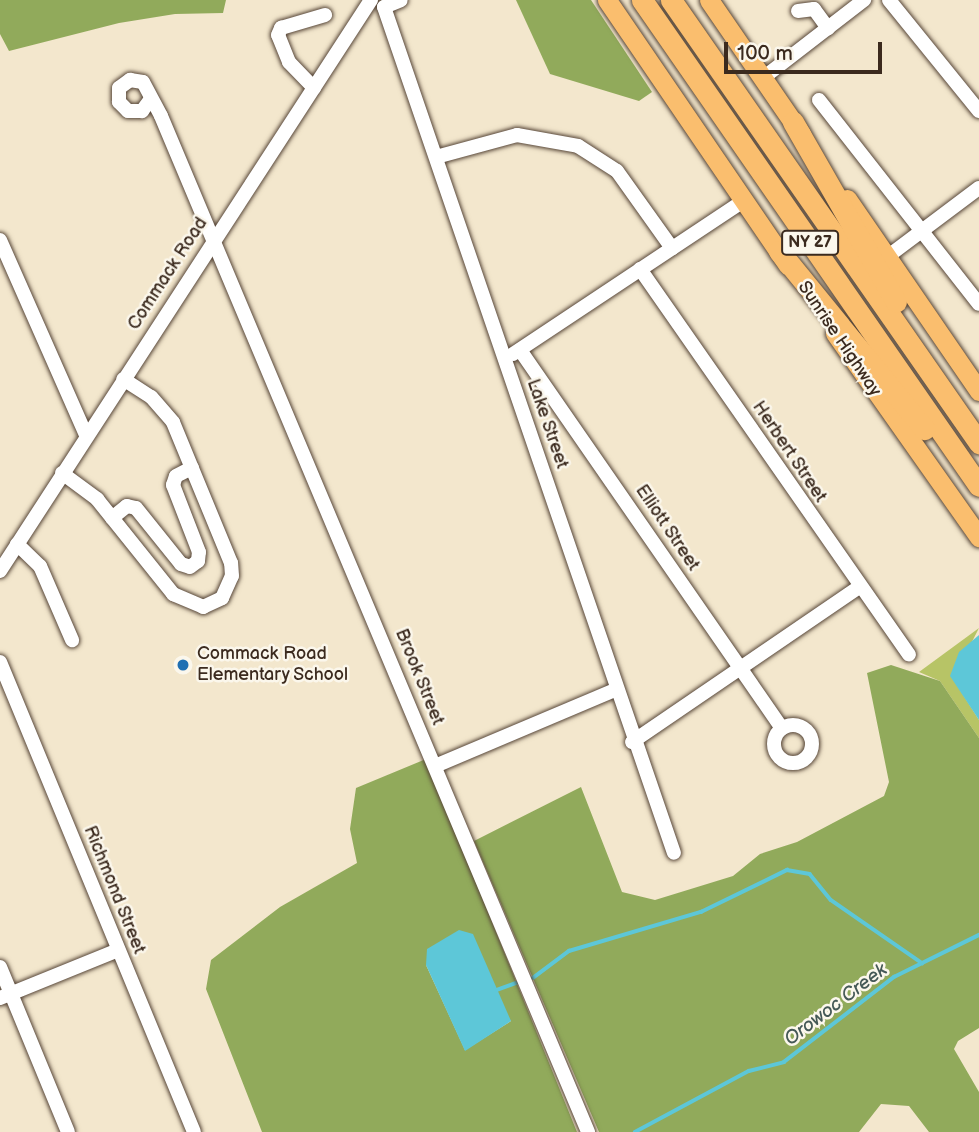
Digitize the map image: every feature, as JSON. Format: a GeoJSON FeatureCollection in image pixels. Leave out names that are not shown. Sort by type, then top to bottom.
{"type":"FeatureCollection","features":[{"type":"Feature","properties":{"kind":"highway","name":"Sunrise Highway"},"geometry":{"type":"LineString","coordinates":[[642,0],[979,486]]}},
{"type":"Feature","properties":{"kind":"highway","name":"NY 27"},"geometry":{"type":"LineString","coordinates":[[671,0],[979,443]]}},
{"type":"Feature","properties":{"kind":"highway"},"geometry":{"type":"LineString","coordinates":[[793,122],[906,317],[922,362]]}},
{"type":"Feature","properties":{"kind":"highway"},"geometry":{"type":"LineString","coordinates":[[779,251],[979,492]]}},
{"type":"Feature","properties":{"kind":"main road","name":"Sunrise Highway"},"geometry":{"type":"LineString","coordinates":[[607,0],[979,537]]}},
{"type":"Feature","properties":{"kind":"main road"},"geometry":{"type":"LineString","coordinates":[[709,0],[979,391]]}},
{"type":"Feature","properties":{"kind":"street"},"geometry":{"type":"LineString","coordinates":[[375,3],[401,0]]}},
{"type":"Feature","properties":{"kind":"street"},"geometry":{"type":"LineString","coordinates":[[763,78],[864,0]]}},
{"type":"Feature","properties":{"kind":"street"},"geometry":{"type":"LineString","coordinates":[[889,0],[979,111]]}},
{"type":"Feature","properties":{"kind":"street","name":"Commack Road"},"geometry":{"type":"LineString","coordinates":[[0,571],[215,237],[314,88],[375,3]]}},
{"type":"Feature","properties":{"kind":"street","name":"Lake Street"},"geometry":{"type":"LineString","coordinates":[[375,3],[436,157],[632,743],[674,853]]}},
{"type":"Feature","properties":{"kind":"street"},"geometry":{"type":"LineString","coordinates":[[798,11],[814,9],[828,28]]}},
{"type":"Feature","properties":{"kind":"street"},"geometry":{"type":"LineString","coordinates":[[314,88],[289,62],[278,35],[281,28],[325,15]]}},
{"type":"Feature","properties":{"kind":"street","name":"Brook Street"},"geometry":{"type":"LineString","coordinates":[[150,100],[215,237],[588,1132]]}},
{"type":"Feature","properties":{"kind":"street"},"geometry":{"type":"LineString","coordinates":[[819,100],[979,304]]}},
{"type":"Feature","properties":{"kind":"street"},"geometry":{"type":"LineString","coordinates":[[436,157],[517,135],[578,146],[617,170],[673,247]]}},
{"type":"Feature","properties":{"kind":"street"},"geometry":{"type":"LineString","coordinates":[[887,257],[923,234],[979,188]]}},
{"type":"Feature","properties":{"kind":"street"},"geometry":{"type":"LineString","coordinates":[[504,358],[745,200]]}},
{"type":"Feature","properties":{"kind":"street"},"geometry":{"type":"LineString","coordinates":[[0,240],[86,435]]}},
{"type":"Feature","properties":{"kind":"street","name":"Herbert Street"},"geometry":{"type":"LineString","coordinates":[[640,268],[859,587],[909,654]]}},
{"type":"Feature","properties":{"kind":"street","name":"Elliott Street"},"geometry":{"type":"LineString","coordinates":[[520,350],[782,728]]}},
{"type":"Feature","properties":{"kind":"street"},"geometry":{"type":"LineString","coordinates":[[62,473],[84,487],[173,594],[192,605],[214,604],[228,589],[231,563],[192,468],[163,408],[123,379]]}},
{"type":"Feature","properties":{"kind":"street"},"geometry":{"type":"LineString","coordinates":[[112,518],[127,506],[136,508],[181,564],[190,567],[198,561],[199,552],[173,485],[176,476],[192,468]]}},
{"type":"Feature","properties":{"kind":"street"},"geometry":{"type":"LineString","coordinates":[[17,544],[40,566],[72,640]]}},
{"type":"Feature","properties":{"kind":"street"},"geometry":{"type":"LineString","coordinates":[[632,743],[859,587]]}},
{"type":"Feature","properties":{"kind":"street","name":"Richmond Street"},"geometry":{"type":"LineString","coordinates":[[0,662],[194,1132]]}},
{"type":"Feature","properties":{"kind":"street"},"geometry":{"type":"LineString","coordinates":[[435,766],[615,690]]}},
{"type":"Feature","properties":{"kind":"street"},"geometry":{"type":"LineString","coordinates":[[5,995],[118,950]]}},
{"type":"Feature","properties":{"kind":"street"},"geometry":{"type":"LineString","coordinates":[[0,967],[5,995],[68,1132]]}},
{"type":"Feature","properties":{"kind":"green space"},"geometry":{"type":"Polygon","coordinates":[[[0,0],[226,0],[223,13],[175,14],[119,23],[9,51],[0,34],[0,0]]]}},
{"type":"Feature","properties":{"kind":"green space"},"geometry":{"type":"Polygon","coordinates":[[[516,0],[591,0],[652,92],[639,101],[550,74],[516,0]]]}},
{"type":"Feature","properties":{"kind":"green space"},"geometry":{"type":"Polygon","coordinates":[[[979,628],[953,679],[979,720],[979,738],[940,681],[919,672],[979,628]]]}},
{"type":"Feature","properties":{"kind":"green space"},"geometry":{"type":"Polygon","coordinates":[[[891,665],[940,681],[979,738],[979,1028],[958,1041],[954,1049],[979,1092],[979,1132],[929,1132],[909,1106],[881,1104],[859,1132],[599,1132],[474,841],[581,787],[622,892],[655,900],[733,876],[760,854],[797,842],[884,796],[889,782],[867,673],[891,665]]]}},
{"type":"Feature","properties":{"kind":"green space"},"geometry":{"type":"Polygon","coordinates":[[[426,759],[577,1132],[262,1132],[206,989],[211,960],[280,907],[357,863],[350,829],[356,788],[426,759]],[[426,965],[465,1050],[511,1021],[426,965]]]}},
{"type":"Feature","properties":{"kind":"water"},"geometry":{"type":"Polygon","coordinates":[[[979,635],[979,720],[950,676],[959,652],[979,635]]]}},
{"type":"Feature","properties":{"kind":"water"},"geometry":{"type":"Polygon","coordinates":[[[459,930],[473,934],[511,1021],[465,1051],[426,965],[427,949],[459,930]]]}},
{"type":"Feature","properties":{"kind":"waterway"},"geometry":{"type":"LineString","coordinates":[[533,978],[569,951],[701,912],[787,870],[810,874],[831,900],[922,963]]}},
{"type":"Feature","properties":{"kind":"waterway","name":"Orowoc Creek"},"geometry":{"type":"LineString","coordinates":[[635,1132],[749,1071],[784,1062],[894,977],[979,935]]}},
{"type":"Feature","properties":{"kind":"waterway"},"geometry":{"type":"LineString","coordinates":[[497,990],[516,983]]}},
{"type":"Feature","properties":{"kind":"place","name":"Commack Road Elementary School"},"geometry":{"type":"Point","coordinates":[183,665]}}]}
